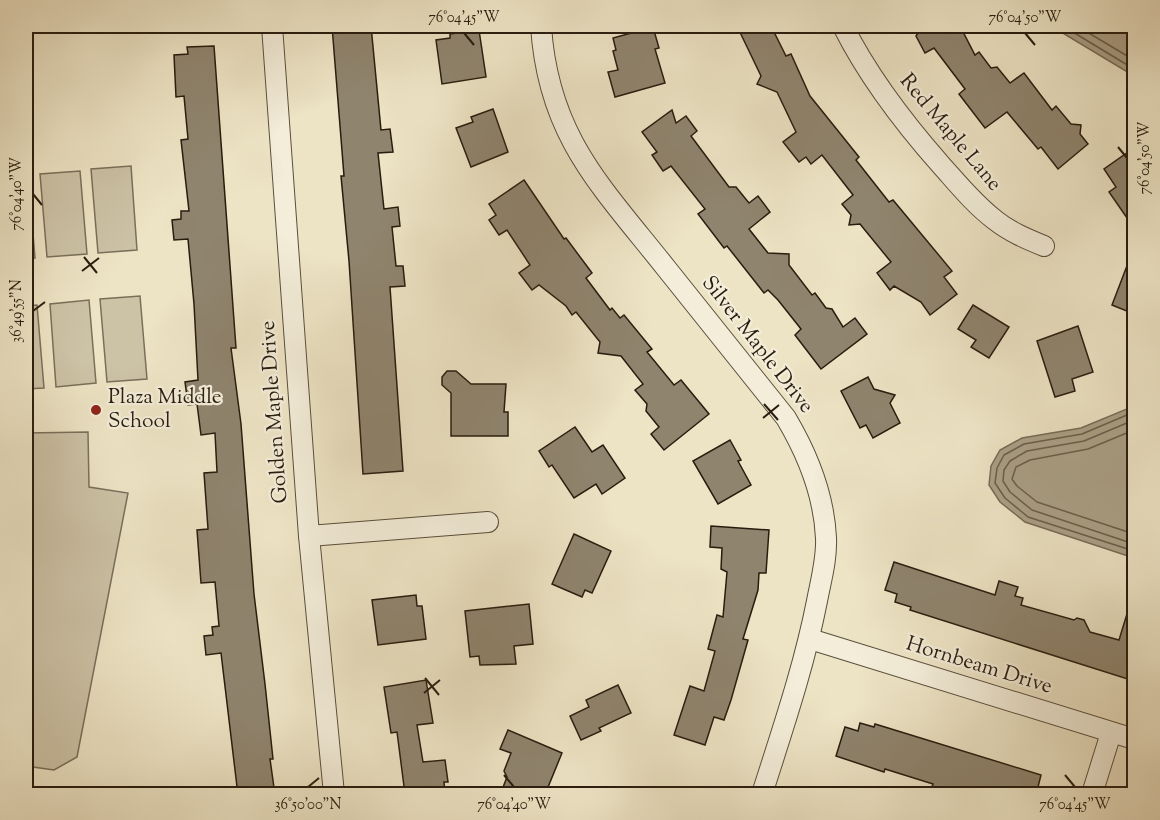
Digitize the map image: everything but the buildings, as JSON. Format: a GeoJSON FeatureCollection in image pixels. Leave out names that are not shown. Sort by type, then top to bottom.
{"type":"FeatureCollection","features":[{"type":"Feature","properties":{"kind":"street","name":"Golden Maple Drive"},"geometry":{"type":"LineString","coordinates":[[272,26],[309,536],[334,795]]}},
{"type":"Feature","properties":{"kind":"street","name":"Silver Maple Drive"},"geometry":{"type":"LineString","coordinates":[[541,26],[550,89],[563,125],[584,163],[612,203],[646,242],[786,418],[804,449],[814,475],[822,503],[826,538],[825,564],[810,639],[762,795]]}},
{"type":"Feature","properties":{"kind":"street","name":"Red Maple Lane"},"geometry":{"type":"LineString","coordinates":[[843,26],[882,91],[918,139],[971,200],[1019,236],[1044,246]]}},
{"type":"Feature","properties":{"kind":"street"},"geometry":{"type":"LineString","coordinates":[[309,536],[488,522]]}},
{"type":"Feature","properties":{"kind":"street","name":"Hornbeam Drive"},"geometry":{"type":"LineString","coordinates":[[810,639],[1134,740]]}},
{"type":"Feature","properties":{"kind":"street"},"geometry":{"type":"LineString","coordinates":[[1092,795],[1112,733]]}},
{"type":"Feature","properties":{"kind":"shaded area"},"geometry":{"type":"Polygon","coordinates":[[[131,166],[137,250],[98,253],[91,169],[131,166]]]}},
{"type":"Feature","properties":{"kind":"shaded area"},"geometry":{"type":"Polygon","coordinates":[[[80,171],[87,254],[47,257],[40,174],[80,171]]]}},
{"type":"Feature","properties":{"kind":"shaded area"},"geometry":{"type":"Polygon","coordinates":[[[26,175],[28,175],[35,258],[26,259],[26,175]]]}},
{"type":"Feature","properties":{"kind":"shaded area"},"geometry":{"type":"Polygon","coordinates":[[[140,296],[147,379],[107,382],[100,299],[140,296]]]}},
{"type":"Feature","properties":{"kind":"shaded area"},"geometry":{"type":"Polygon","coordinates":[[[89,300],[96,383],[56,387],[50,304],[89,300]]]}},
{"type":"Feature","properties":{"kind":"shaded area"},"geometry":{"type":"Polygon","coordinates":[[[37,305],[44,388],[26,389],[26,306],[37,305]]]}},
{"type":"Feature","properties":{"kind":"shaded area"},"geometry":{"type":"Polygon","coordinates":[[[88,432],[89,487],[128,493],[77,757],[54,770],[26,766],[26,433],[88,432]]]}},
{"type":"Feature","properties":{"kind":"water"},"geometry":{"type":"Polygon","coordinates":[[[1051,26],[1134,26],[1134,76],[1051,26]]]}},
{"type":"Feature","properties":{"kind":"water"},"geometry":{"type":"Polygon","coordinates":[[[1134,406],[1134,558],[1025,522],[1000,502],[989,485],[991,466],[1000,450],[1022,438],[1081,428],[1134,406]]]}},
{"type":"Feature","properties":{"kind":"place","name":"Plaza Middle School"},"geometry":{"type":"Point","coordinates":[96,410]}}]}
